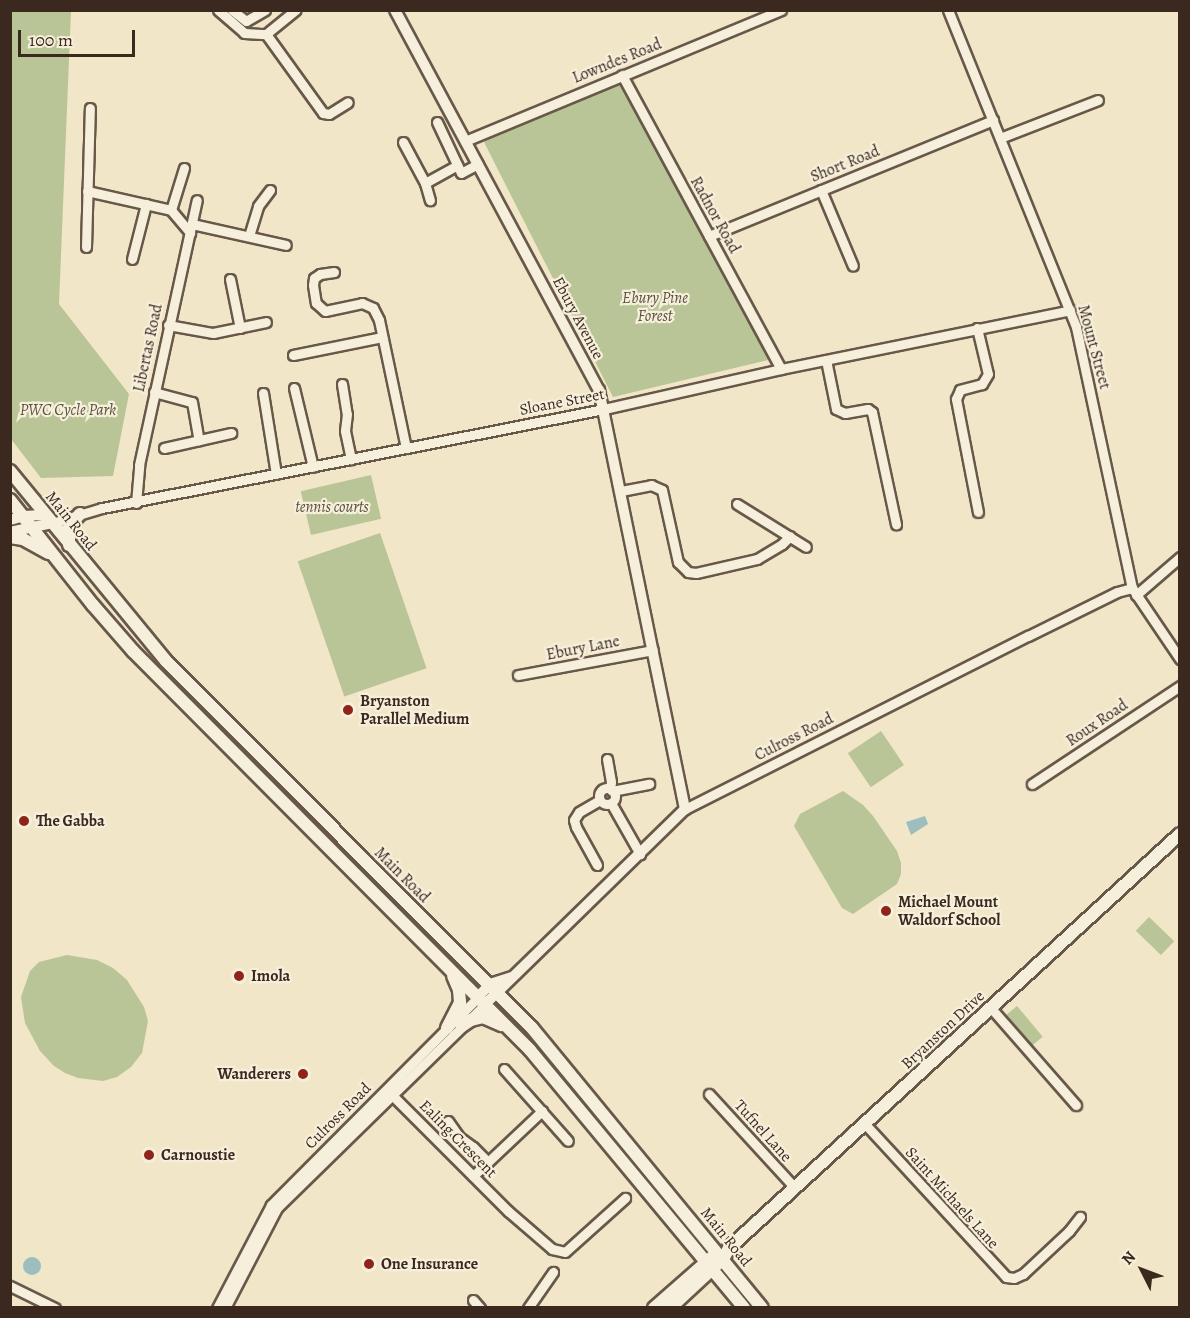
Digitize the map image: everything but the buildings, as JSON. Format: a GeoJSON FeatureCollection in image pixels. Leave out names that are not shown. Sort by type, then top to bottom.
{"type":"FeatureCollection","features":[{"type":"Feature","properties":{"kind":"main road","name":"Main Road"},"geometry":{"type":"LineString","coordinates":[[10,471],[52,519],[69,545],[187,683],[494,988],[552,1050],[762,1308]]}},
{"type":"Feature","properties":{"kind":"main road","name":"Main Road"},"geometry":{"type":"LineString","coordinates":[[10,500],[54,557],[133,651],[482,1000],[546,1068],[744,1308]]}},
{"type":"Feature","properties":{"kind":"main road"},"geometry":{"type":"LineString","coordinates":[[69,545],[69,527],[80,514]]}},
{"type":"Feature","properties":{"kind":"main road"},"geometry":{"type":"LineString","coordinates":[[10,534],[36,545],[54,557]]}},
{"type":"Feature","properties":{"kind":"main road","name":"Bryanston Drive"},"geometry":{"type":"LineString","coordinates":[[654,1308],[729,1248],[1179,834]]}},
{"type":"Feature","properties":{"kind":"main road"},"geometry":{"type":"LineString","coordinates":[[447,1028],[460,1002],[458,985],[450,970]]}},
{"type":"Feature","properties":{"kind":"main road"},"geometry":{"type":"LineString","coordinates":[[462,1026],[471,1020],[483,1017],[510,1030]]}},
{"type":"Feature","properties":{"kind":"main road"},"geometry":{"type":"LineString","coordinates":[[701,1233],[716,1242],[726,1243],[746,1232]]}},
{"type":"Feature","properties":{"kind":"main road","name":"Bryanston Drive"},"geometry":{"type":"LineString","coordinates":[[670,1308],[696,1284],[709,1265]]}},
{"type":"Feature","properties":{"kind":"main road"},"geometry":{"type":"LineString","coordinates":[[696,1284],[713,1282],[726,1286]]}},
{"type":"Feature","properties":{"kind":"street"},"geometry":{"type":"LineString","coordinates":[[218,10],[244,33],[266,34],[296,10]]}},
{"type":"Feature","properties":{"kind":"street"},"geometry":{"type":"LineString","coordinates":[[232,10],[246,21],[265,10]]}},
{"type":"Feature","properties":{"kind":"street","name":"Ebury Avenue"},"geometry":{"type":"LineString","coordinates":[[395,10],[596,382],[604,409],[685,809]]}},
{"type":"Feature","properties":{"kind":"street","name":"Lowndes Road"},"geometry":{"type":"LineString","coordinates":[[465,141],[781,10]]}},
{"type":"Feature","properties":{"kind":"street","name":"Mount Street"},"geometry":{"type":"LineString","coordinates":[[948,10],[1070,310],[1101,436],[1134,591],[1179,659]]}},
{"type":"Feature","properties":{"kind":"street"},"geometry":{"type":"LineString","coordinates":[[266,34],[323,113],[329,114],[348,102]]}},
{"type":"Feature","properties":{"kind":"street","name":"Radnor Road"},"geometry":{"type":"LineString","coordinates":[[622,75],[781,369]]}},
{"type":"Feature","properties":{"kind":"street"},"geometry":{"type":"LineString","coordinates":[[1000,138],[1098,100]]}},
{"type":"Feature","properties":{"kind":"street"},"geometry":{"type":"LineString","coordinates":[[86,246],[90,108]]}},
{"type":"Feature","properties":{"kind":"street","name":"Short Road"},"geometry":{"type":"LineString","coordinates":[[709,236],[993,120]]}},
{"type":"Feature","properties":{"kind":"street"},"geometry":{"type":"LineString","coordinates":[[437,122],[463,174],[478,164]]}},
{"type":"Feature","properties":{"kind":"street"},"geometry":{"type":"LineString","coordinates":[[403,142],[425,183],[430,200]]}},
{"type":"Feature","properties":{"kind":"street"},"geometry":{"type":"LineString","coordinates":[[425,183],[458,165]]}},
{"type":"Feature","properties":{"kind":"street"},"geometry":{"type":"LineString","coordinates":[[171,210],[184,168]]}},
{"type":"Feature","properties":{"kind":"street"},"geometry":{"type":"LineString","coordinates":[[249,236],[257,210],[270,190]]}},
{"type":"Feature","properties":{"kind":"street"},"geometry":{"type":"LineString","coordinates":[[821,190],[852,266]]}},
{"type":"Feature","properties":{"kind":"street"},"geometry":{"type":"LineString","coordinates":[[87,191],[171,210],[191,229],[249,236],[286,246]]}},
{"type":"Feature","properties":{"kind":"street","name":"Libertas Road"},"geometry":{"type":"LineString","coordinates":[[136,503],[139,465],[197,200]]}},
{"type":"Feature","properties":{"kind":"street"},"geometry":{"type":"LineString","coordinates":[[132,259],[146,204]]}},
{"type":"Feature","properties":{"kind":"street"},"geometry":{"type":"LineString","coordinates":[[334,272],[320,274],[314,278],[313,285],[318,307],[325,311],[367,303],[377,314],[406,448]]}},
{"type":"Feature","properties":{"kind":"street"},"geometry":{"type":"LineString","coordinates":[[230,279],[240,328]]}},
{"type":"Feature","properties":{"kind":"street","name":"Sloane Street"},"geometry":{"type":"LineString","coordinates":[[10,534],[52,519],[604,409],[781,369],[1070,310]]}},
{"type":"Feature","properties":{"kind":"street"},"geometry":{"type":"LineString","coordinates":[[168,325],[213,333],[266,322]]}},
{"type":"Feature","properties":{"kind":"street"},"geometry":{"type":"LineString","coordinates":[[977,328],[988,374],[982,384],[960,390],[956,399],[978,512]]}},
{"type":"Feature","properties":{"kind":"street"},"geometry":{"type":"LineString","coordinates":[[293,355],[382,337]]}},
{"type":"Feature","properties":{"kind":"street"},"geometry":{"type":"LineString","coordinates":[[826,360],[836,409],[845,413],[868,409],[872,412],[896,524]]}},
{"type":"Feature","properties":{"kind":"street"},"geometry":{"type":"LineString","coordinates":[[342,384],[347,414],[345,431],[351,459]]}},
{"type":"Feature","properties":{"kind":"street"},"geometry":{"type":"LineString","coordinates":[[294,388],[313,467]]}},
{"type":"Feature","properties":{"kind":"street"},"geometry":{"type":"LineString","coordinates":[[154,392],[192,402],[199,440]]}},
{"type":"Feature","properties":{"kind":"street"},"geometry":{"type":"LineString","coordinates":[[263,393],[276,474]]}},
{"type":"Feature","properties":{"kind":"street"},"geometry":{"type":"LineString","coordinates":[[164,448],[231,433]]}},
{"type":"Feature","properties":{"kind":"street"},"geometry":{"type":"LineString","coordinates":[[621,491],[648,485],[662,490],[678,562],[688,572],[696,573],[757,559],[782,544],[790,536]]}},
{"type":"Feature","properties":{"kind":"street"},"geometry":{"type":"LineString","coordinates":[[737,504],[806,547]]}},
{"type":"Feature","properties":{"kind":"street","name":"Sloane Street"},"geometry":{"type":"LineString","coordinates":[[10,520],[24,516],[52,519]]}},
{"type":"Feature","properties":{"kind":"street","name":"Culross Road"},"geometry":{"type":"LineString","coordinates":[[225,1308],[274,1213],[447,1028],[494,988],[514,976],[685,809],[1117,592],[1134,591],[1179,557]]}},
{"type":"Feature","properties":{"kind":"street","name":"Ebury Lane"},"geometry":{"type":"LineString","coordinates":[[518,675],[653,650]]}},
{"type":"Feature","properties":{"kind":"street","name":"Roux Road"},"geometry":{"type":"LineString","coordinates":[[1032,784],[1179,686]]}},
{"type":"Feature","properties":{"kind":"street"},"geometry":{"type":"LineString","coordinates":[[607,759],[614,797],[611,803]]}},
{"type":"Feature","properties":{"kind":"street"},"geometry":{"type":"LineString","coordinates":[[600,800],[601,791],[649,784]]}},
{"type":"Feature","properties":{"kind":"street"},"geometry":{"type":"LineString","coordinates":[[600,800],[606,804],[611,803]]}},
{"type":"Feature","properties":{"kind":"street"},"geometry":{"type":"LineString","coordinates":[[597,865],[574,820],[579,812],[600,800]]}},
{"type":"Feature","properties":{"kind":"street"},"geometry":{"type":"LineString","coordinates":[[611,803],[640,854]]}},
{"type":"Feature","properties":{"kind":"street","name":"Culross Road"},"geometry":{"type":"LineString","coordinates":[[217,1308],[271,1205],[462,1026],[482,1000]]}},
{"type":"Feature","properties":{"kind":"street"},"geometry":{"type":"LineString","coordinates":[[991,1008],[1076,1105]]}},
{"type":"Feature","properties":{"kind":"street"},"geometry":{"type":"LineString","coordinates":[[504,1069],[568,1141]]}},
{"type":"Feature","properties":{"kind":"street","name":"Ealing Crescent"},"geometry":{"type":"LineString","coordinates":[[389,1092],[508,1211],[549,1247],[565,1252],[625,1198]]}},
{"type":"Feature","properties":{"kind":"street","name":"Tufnel Lane"},"geometry":{"type":"LineString","coordinates":[[709,1094],[795,1188]]}},
{"type":"Feature","properties":{"kind":"street"},"geometry":{"type":"LineString","coordinates":[[472,1176],[542,1111]]}},
{"type":"Feature","properties":{"kind":"street"},"geometry":{"type":"LineString","coordinates":[[448,1121],[459,1137],[488,1162]]}},
{"type":"Feature","properties":{"kind":"street","name":"Saint Michaels Lane"},"geometry":{"type":"LineString","coordinates":[[865,1124],[995,1268],[1010,1279],[1023,1274],[1069,1231],[1080,1217]]}},
{"type":"Feature","properties":{"kind":"street"},"geometry":{"type":"LineString","coordinates":[[528,1308],[553,1272]]}},
{"type":"Feature","properties":{"kind":"street"},"geometry":{"type":"LineString","coordinates":[[10,1287],[41,1308]]}},
{"type":"Feature","properties":{"kind":"street"},"geometry":{"type":"LineString","coordinates":[[10,1287],[55,1308]]}},
{"type":"Feature","properties":{"kind":"green space","name":"PWC Cycle Park"},"geometry":{"type":"Polygon","coordinates":[[[11,10],[71,11],[59,304],[129,394],[113,476],[41,478],[11,439],[11,10]]]}},
{"type":"Feature","properties":{"kind":"green space","name":"Ebury Pine Forest"},"geometry":{"type":"Polygon","coordinates":[[[627,80],[705,238],[772,359],[613,397],[484,142],[498,133],[627,80]]]}},
{"type":"Feature","properties":{"kind":"green space","name":"tennis courts"},"geometry":{"type":"Polygon","coordinates":[[[371,475],[381,519],[311,535],[301,491],[371,475]]]}},
{"type":"Feature","properties":{"kind":"green space"},"geometry":{"type":"Polygon","coordinates":[[[380,533],[427,668],[344,697],[298,561],[380,533]]]}},
{"type":"Feature","properties":{"kind":"green space"},"geometry":{"type":"Polygon","coordinates":[[[881,731],[904,765],[871,787],[848,753],[881,731]]]}},
{"type":"Feature","properties":{"kind":"green space"},"geometry":{"type":"Polygon","coordinates":[[[843,791],[863,805],[873,816],[897,851],[901,863],[901,874],[897,884],[853,914],[842,908],[794,826],[800,814],[843,791]]]}},
{"type":"Feature","properties":{"kind":"green space"},"geometry":{"type":"Polygon","coordinates":[[[1149,917],[1174,941],[1161,955],[1136,931],[1149,917]]]}},
{"type":"Feature","properties":{"kind":"green space"},"geometry":{"type":"Polygon","coordinates":[[[67,955],[97,960],[113,968],[127,980],[144,1007],[148,1021],[142,1053],[131,1067],[117,1077],[103,1081],[78,1078],[65,1073],[54,1066],[40,1051],[25,1023],[21,997],[30,971],[39,962],[67,955]]]}},
{"type":"Feature","properties":{"kind":"green space"},"geometry":{"type":"Polygon","coordinates":[[[1017,1006],[1043,1037],[1029,1048],[1003,1018],[1017,1006]]]}},
{"type":"Feature","properties":{"kind":"water"},"geometry":{"type":"Polygon","coordinates":[[[925,816],[928,824],[911,835],[906,822],[925,816]]]}},
{"type":"Feature","properties":{"kind":"water"},"geometry":{"type":"Polygon","coordinates":[[[28,1257],[36,1257],[41,1262],[39,1273],[28,1275],[23,1270],[23,1262],[28,1257]]]}},
{"type":"Feature","properties":{"kind":"place","name":"Bryanston Parallel Medium"},"geometry":{"type":"Point","coordinates":[348,710]}},
{"type":"Feature","properties":{"kind":"place","name":"The Gabba"},"geometry":{"type":"Point","coordinates":[24,821]}},
{"type":"Feature","properties":{"kind":"place","name":"Michael Mount Waldorf School"},"geometry":{"type":"Point","coordinates":[886,911]}},
{"type":"Feature","properties":{"kind":"place","name":"Imola"},"geometry":{"type":"Point","coordinates":[239,976]}},
{"type":"Feature","properties":{"kind":"place","name":"Wanderers"},"geometry":{"type":"Point","coordinates":[303,1074]}},
{"type":"Feature","properties":{"kind":"place","name":"Carnoustie"},"geometry":{"type":"Point","coordinates":[149,1155]}},
{"type":"Feature","properties":{"kind":"place","name":"One Insurance"},"geometry":{"type":"Point","coordinates":[369,1264]}}]}
